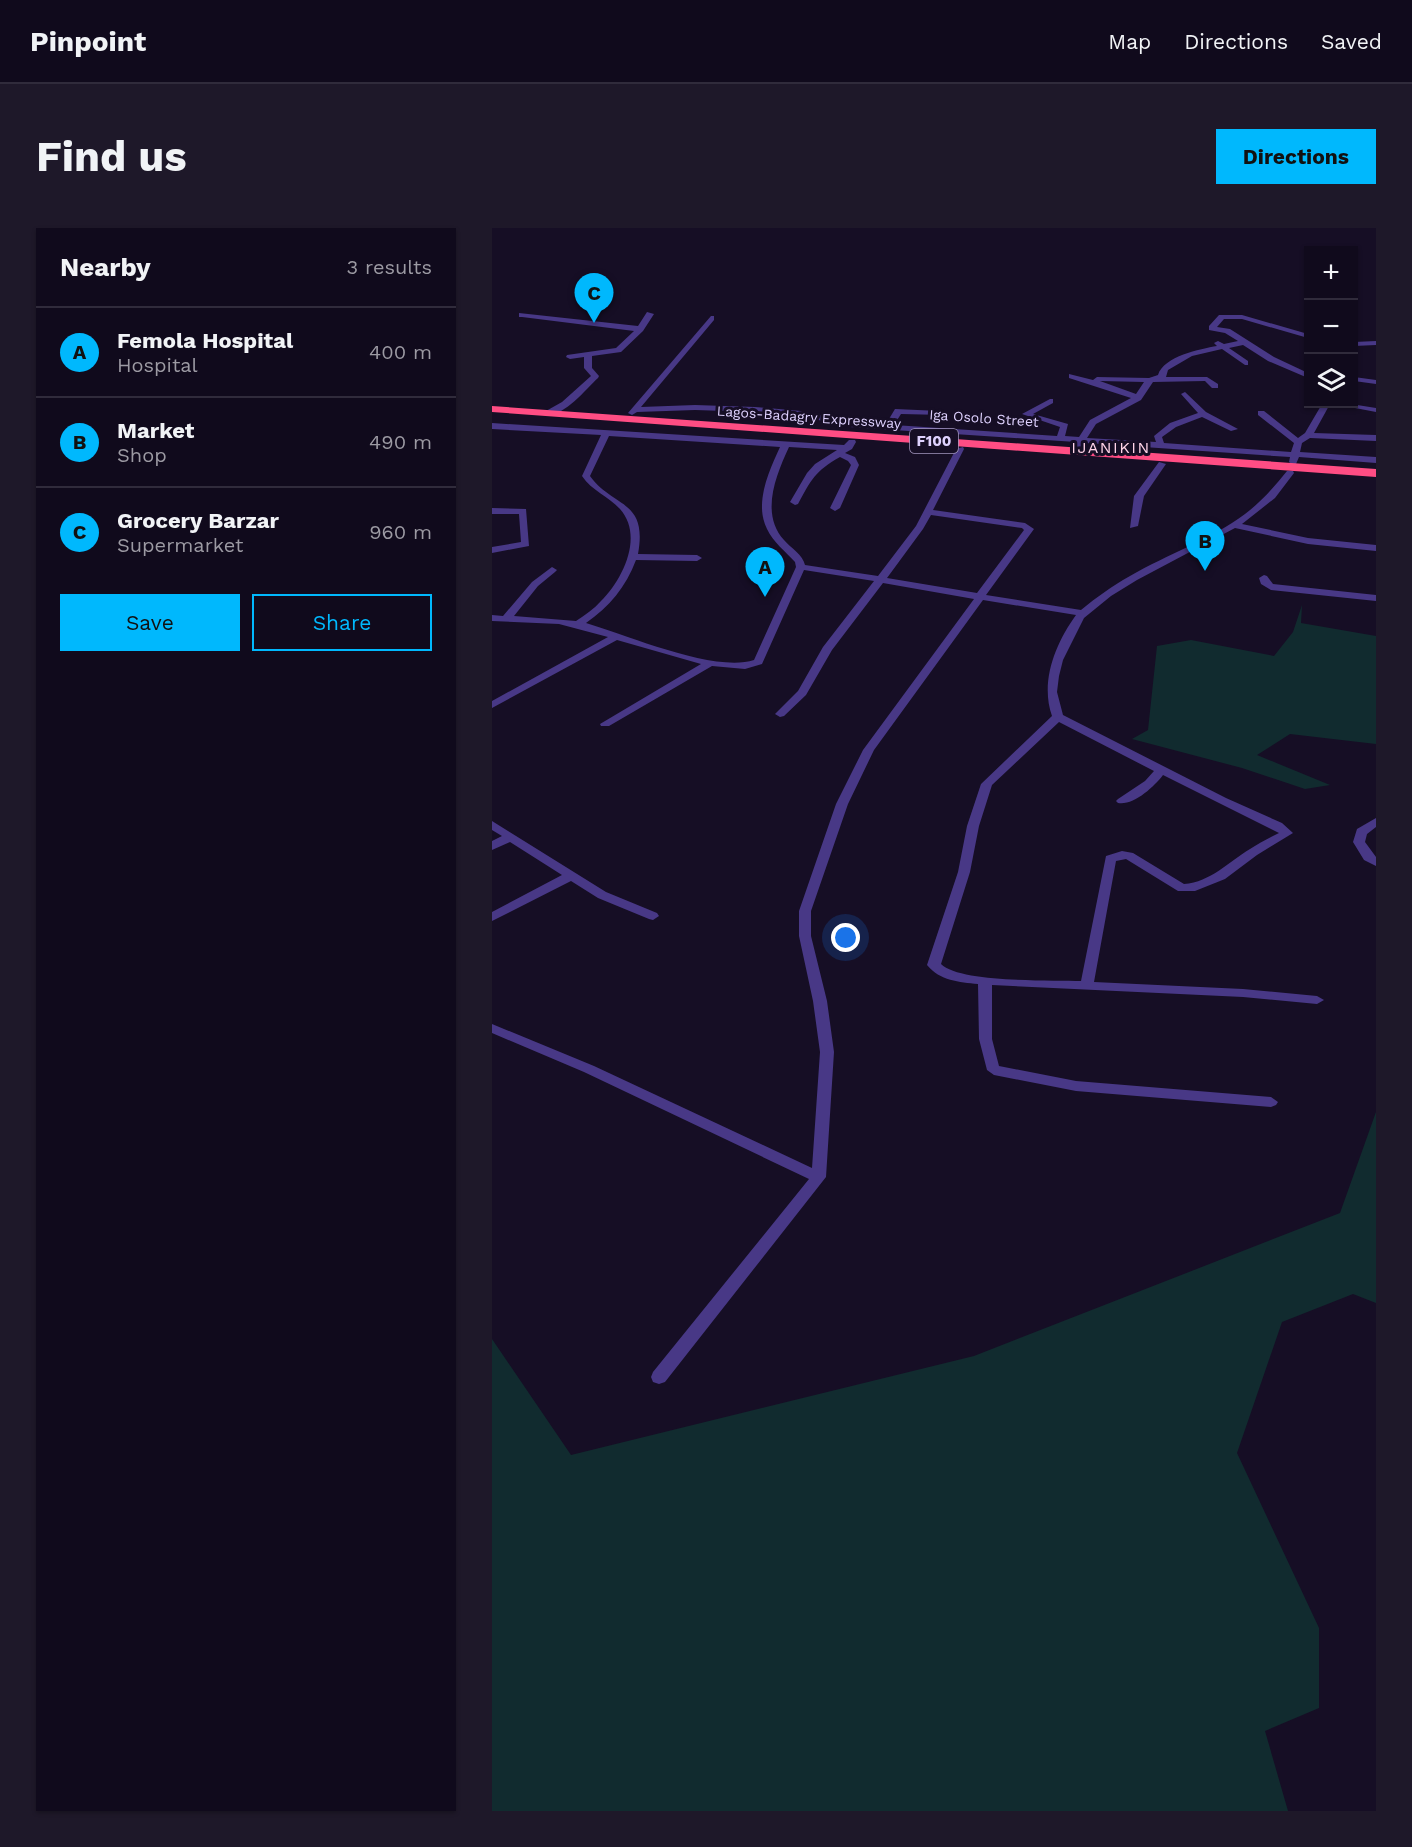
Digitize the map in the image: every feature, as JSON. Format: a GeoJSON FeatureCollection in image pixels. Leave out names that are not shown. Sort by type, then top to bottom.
{"type":"FeatureCollection","features":[{"type":"Feature","properties":{"kind":"highway","name":"Lagos-Badagry Expressway"},"geometry":{"type":"LineString","coordinates":[[492,409],[626,418],[844,445],[1077,451],[1292,465],[1376,473]]}},
{"type":"Feature","properties":{"kind":"highway","name":"Lagos-Badagry Expressway"},"geometry":{"type":"LineString","coordinates":[[492,416],[844,445],[960,449],[1162,464],[1292,465],[1376,479]]}},
{"type":"Feature","properties":{"kind":"street"},"geometry":{"type":"LineString","coordinates":[[570,357],[618,350],[650,314]]}},
{"type":"Feature","properties":{"kind":"street"},"geometry":{"type":"LineString","coordinates":[[522,315],[639,329]]}},
{"type":"Feature","properties":{"kind":"street"},"geometry":{"type":"LineString","coordinates":[[1245,363],[1209,335],[1222,317],[1242,317],[1304,335]]}},
{"type":"Feature","properties":{"kind":"street"},"geometry":{"type":"LineString","coordinates":[[626,418],[711,318]]}},
{"type":"Feature","properties":{"kind":"street"},"geometry":{"type":"LineString","coordinates":[[1213,330],[1227,332],[1271,359],[1304,374]]}},
{"type":"Feature","properties":{"kind":"street"},"geometry":{"type":"LineString","coordinates":[[1077,451],[1086,430],[1093,422],[1138,398],[1153,380],[1162,376],[1164,369],[1189,354],[1245,342]]}},
{"type":"Feature","properties":{"kind":"street"},"geometry":{"type":"LineString","coordinates":[[1358,344],[1376,344]]}},
{"type":"Feature","properties":{"kind":"street"},"geometry":{"type":"LineString","coordinates":[[549,413],[565,404],[595,376],[588,368],[588,356]]}},
{"type":"Feature","properties":{"kind":"street"},"geometry":{"type":"LineString","coordinates":[[1296,370],[1304,369]]}},
{"type":"Feature","properties":{"kind":"street"},"geometry":{"type":"LineString","coordinates":[[1072,376],[1138,398]]}},
{"type":"Feature","properties":{"kind":"street"},"geometry":{"type":"LineString","coordinates":[[1089,381],[1106,377],[1153,380],[1207,379],[1215,386]]}},
{"type":"Feature","properties":{"kind":"street"},"geometry":{"type":"LineString","coordinates":[[1358,380],[1376,382]]}},
{"type":"Feature","properties":{"kind":"street"},"geometry":{"type":"LineString","coordinates":[[1185,394],[1203,414],[1234,429]]}},
{"type":"Feature","properties":{"kind":"street"},"geometry":{"type":"LineString","coordinates":[[1050,401],[1026,414],[1065,426],[1061,436]]}},
{"type":"Feature","properties":{"kind":"street","name":"Iga Osolo Street"},"geometry":{"type":"LineString","coordinates":[[635,410],[680,407],[764,410],[804,414],[849,424],[1061,436],[1161,446],[1292,465],[1376,460]]}},
{"type":"Feature","properties":{"kind":"street"},"geometry":{"type":"LineString","coordinates":[[1358,407],[1376,410]]}},
{"type":"Feature","properties":{"kind":"street"},"geometry":{"type":"LineString","coordinates":[[1087,984],[1110,859],[1122,855],[1129,856],[1182,888],[1195,887],[1221,876],[1253,852],[1286,834],[1283,828],[1189,787],[1161,769],[1058,717],[1051,694],[1053,670],[1082,614],[1121,586],[1234,525],[1264,501],[1292,465],[1298,442],[1308,435],[1324,408]]}},
{"type":"Feature","properties":{"kind":"street"},"geometry":{"type":"LineString","coordinates":[[890,425],[898,411],[940,413]]}},
{"type":"Feature","properties":{"kind":"street"},"geometry":{"type":"LineString","coordinates":[[1261,413],[1298,442]]}},
{"type":"Feature","properties":{"kind":"street"},"geometry":{"type":"LineString","coordinates":[[1161,446],[1158,436],[1160,434],[1178,422],[1203,414]]}},
{"type":"Feature","properties":{"kind":"street"},"geometry":{"type":"LineString","coordinates":[[795,502],[806,477],[844,445],[849,424]]}},
{"type":"Feature","properties":{"kind":"street"},"geometry":{"type":"LineString","coordinates":[[492,426],[785,446],[844,445]]}},
{"type":"Feature","properties":{"kind":"street"},"geometry":{"type":"LineString","coordinates":[[578,624],[614,593],[631,557],[637,537],[634,522],[618,502],[590,483],[586,476],[606,434]]}},
{"type":"Feature","properties":{"kind":"street"},"geometry":{"type":"LineString","coordinates":[[1308,435],[1376,438]]}},
{"type":"Feature","properties":{"kind":"street"},"geometry":{"type":"LineString","coordinates":[[836,508],[855,465],[844,445]]}},
{"type":"Feature","properties":{"kind":"street"},"geometry":{"type":"LineString","coordinates":[[492,618],[578,624],[615,637],[710,663],[743,668],[758,662],[801,567],[800,561],[770,527],[767,502],[776,465],[785,446]]}},
{"type":"Feature","properties":{"kind":"street"},"geometry":{"type":"LineString","coordinates":[[780,714],[802,693],[828,649],[920,527],[960,449]]}},
{"type":"Feature","properties":{"kind":"street"},"geometry":{"type":"LineString","coordinates":[[1133,526],[1139,496],[1162,464]]}},
{"type":"Feature","properties":{"kind":"street"},"geometry":{"type":"LineString","coordinates":[[492,511],[523,511],[526,544],[492,550]]}},
{"type":"Feature","properties":{"kind":"street"},"geometry":{"type":"LineString","coordinates":[[659,1377],[819,1177],[827,1052],[820,1001],[805,936],[805,911],[842,804],[869,750],[980,599],[1029,527],[928,512]]}},
{"type":"Feature","properties":{"kind":"street"},"geometry":{"type":"LineString","coordinates":[[1234,525],[1308,541],[1376,548]]}},
{"type":"Feature","properties":{"kind":"street"},"geometry":{"type":"LineString","coordinates":[[631,557],[698,558]]}},
{"type":"Feature","properties":{"kind":"street"},"geometry":{"type":"LineString","coordinates":[[801,567],[882,578],[980,599],[1082,614]]}},
{"type":"Feature","properties":{"kind":"street"},"geometry":{"type":"LineString","coordinates":[[506,619],[536,584],[552,570]]}},
{"type":"Feature","properties":{"kind":"street"},"geometry":{"type":"LineString","coordinates":[[1264,579],[1271,587],[1376,598]]}},
{"type":"Feature","properties":{"kind":"street"},"geometry":{"type":"LineString","coordinates":[[492,705],[615,637]]}},
{"type":"Feature","properties":{"kind":"street"},"geometry":{"type":"LineString","coordinates":[[605,724],[710,663]]}},
{"type":"Feature","properties":{"kind":"street"},"geometry":{"type":"LineString","coordinates":[[1058,717],[987,784],[973,826],[964,872],[934,965],[939,972],[949,976],[985,981],[1087,984],[1243,993],[1317,1000]]}},
{"type":"Feature","properties":{"kind":"street"},"geometry":{"type":"LineString","coordinates":[[1122,801],[1146,787],[1158,777],[1161,769]]}},
{"type":"Feature","properties":{"kind":"street"},"geometry":{"type":"LineString","coordinates":[[1376,822],[1361,832],[1359,842],[1368,856],[1376,862]]}},
{"type":"Feature","properties":{"kind":"street"},"geometry":{"type":"LineString","coordinates":[[492,825],[602,895],[653,916]]}},
{"type":"Feature","properties":{"kind":"street"},"geometry":{"type":"LineString","coordinates":[[492,846],[510,837]]}},
{"type":"Feature","properties":{"kind":"street"},"geometry":{"type":"LineString","coordinates":[[492,918],[572,874]]}},
{"type":"Feature","properties":{"kind":"street"},"geometry":{"type":"LineString","coordinates":[[985,981],[988,1061],[994,1070],[1076,1086],[1271,1102]]}},
{"type":"Feature","properties":{"kind":"street"},"geometry":{"type":"LineString","coordinates":[[492,1028],[589,1069],[819,1177]]}},
{"type":"Feature","properties":{"kind":"green space"},"geometry":{"type":"Polygon","coordinates":[[[1302,605],[1301,623],[1376,636],[1376,744],[1290,734],[1257,755],[1330,785],[1305,789],[1242,768],[1132,739],[1148,730],[1157,646],[1191,640],[1274,656],[1293,632],[1302,605]]]}},
{"type":"Feature","properties":{"kind":"green space"},"geometry":{"type":"Polygon","coordinates":[[[1376,1112],[1376,1303],[1353,1294],[1282,1322],[1237,1453],[1319,1628],[1319,1708],[1265,1731],[1288,1811],[492,1811],[492,1339],[571,1455],[974,1356],[1340,1213],[1376,1112]]]}},
{"type":"Feature","properties":{"kind":"place","name":"Grocery Barzar"},"geometry":{"type":"Point","coordinates":[594,323]}},
{"type":"Feature","properties":{"kind":"place","name":"Market"},"geometry":{"type":"Point","coordinates":[1205,571]}},
{"type":"Feature","properties":{"kind":"place","name":"Femola Hospital"},"geometry":{"type":"Point","coordinates":[765,597]}},
{"type":"Feature","properties":{"kind":"district","name":"IJANIKIN"},"geometry":{"type":"Point","coordinates":[1111,447]}}]}
